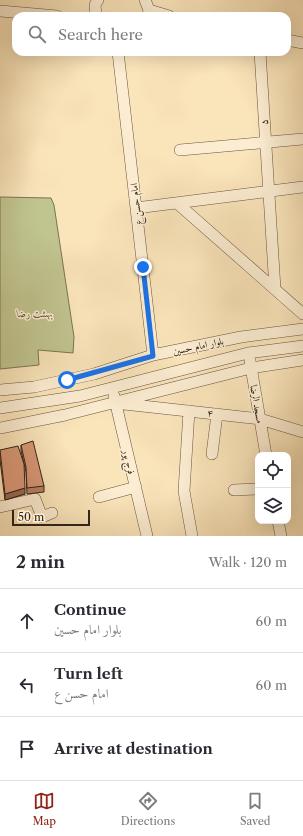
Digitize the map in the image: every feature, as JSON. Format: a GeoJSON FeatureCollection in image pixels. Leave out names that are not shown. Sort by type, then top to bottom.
{"type":"FeatureCollection","features":[{"type":"Feature","properties":{"kind":"street"},"geometry":{"type":"LineString","coordinates":[[96,12],[95,5],[98,0]]}},
{"type":"Feature","properties":{"kind":"street"},"geometry":{"type":"LineString","coordinates":[[0,11],[12,12]]}},
{"type":"Feature","properties":{"kind":"street"},"geometry":{"type":"LineString","coordinates":[[291,41],[303,43]]}},
{"type":"Feature","properties":{"kind":"street","name":"امام حسن ع"},"geometry":{"type":"LineString","coordinates":[[118,56],[153,356]]}},
{"type":"Feature","properties":{"kind":"street","name":"۵"},"geometry":{"type":"LineString","coordinates":[[260,56],[275,289]]}},
{"type":"Feature","properties":{"kind":"street"},"geometry":{"type":"LineString","coordinates":[[180,150],[303,139]]}},
{"type":"Feature","properties":{"kind":"street"},"geometry":{"type":"LineString","coordinates":[[136,208],[303,187]]}},
{"type":"Feature","properties":{"kind":"street"},"geometry":{"type":"LineString","coordinates":[[177,203],[303,314]]}},
{"type":"Feature","properties":{"kind":"street","name":"بلوار امام حسین"},"geometry":{"type":"LineString","coordinates":[[0,390],[34,387],[67,380],[153,356],[241,337],[303,329]]}},
{"type":"Feature","properties":{"kind":"street","name":"بلوار امام حسین"},"geometry":{"type":"LineString","coordinates":[[0,408],[72,397],[248,353],[303,346]]}},
{"type":"Feature","properties":{"kind":"street","name":"مسجد الرضا"},"geometry":{"type":"LineString","coordinates":[[248,353],[266,452]]}},
{"type":"Feature","properties":{"kind":"street"},"geometry":{"type":"LineString","coordinates":[[0,428],[116,403],[251,368],[303,360]]}},
{"type":"Feature","properties":{"kind":"street"},"geometry":{"type":"LineString","coordinates":[[67,380],[72,397]]}},
{"type":"Feature","properties":{"kind":"street","name":"فرج پور"},"geometry":{"type":"LineString","coordinates":[[112,387],[147,536]]}},
{"type":"Feature","properties":{"kind":"street","name":"۴"},"geometry":{"type":"LineString","coordinates":[[116,403],[260,419],[303,432]]}},
{"type":"Feature","properties":{"kind":"street"},"geometry":{"type":"LineString","coordinates":[[189,411],[184,491],[192,536]]}},
{"type":"Feature","properties":{"kind":"street"},"geometry":{"type":"LineString","coordinates":[[212,454],[216,414]]}},
{"type":"Feature","properties":{"kind":"street"},"geometry":{"type":"LineString","coordinates":[[99,497],[136,487]]}},
{"type":"Feature","properties":{"kind":"street"},"geometry":{"type":"LineString","coordinates":[[234,490],[255,489]]}},
{"type":"Feature","properties":{"kind":"street"},"geometry":{"type":"LineString","coordinates":[[0,507],[35,499],[42,517],[52,513]]}},
{"type":"Feature","properties":{"kind":"street"},"geometry":{"type":"LineString","coordinates":[[279,524],[281,536]]}},
{"type":"Feature","properties":{"kind":"green space","name":"بهشت رضا"},"geometry":{"type":"Polygon","coordinates":[[[0,197],[51,198],[54,205],[74,337],[73,353],[38,350],[39,365],[0,369],[0,197]]]}},
{"type":"Feature","properties":{"kind":"building"},"geometry":{"type":"Polygon","coordinates":[[[33,441],[44,486],[27,488],[26,467],[21,445],[33,441]]]}},
{"type":"Feature","properties":{"kind":"building"},"geometry":{"type":"Polygon","coordinates":[[[18,446],[24,464],[25,488],[5,494],[0,450],[18,446]]]}},
{"type":"Feature","properties":{"kind":"route"},"geometry":{"type":"LineString","coordinates":[[67,380],[94,374],[153,356],[143,267]]}}]}
